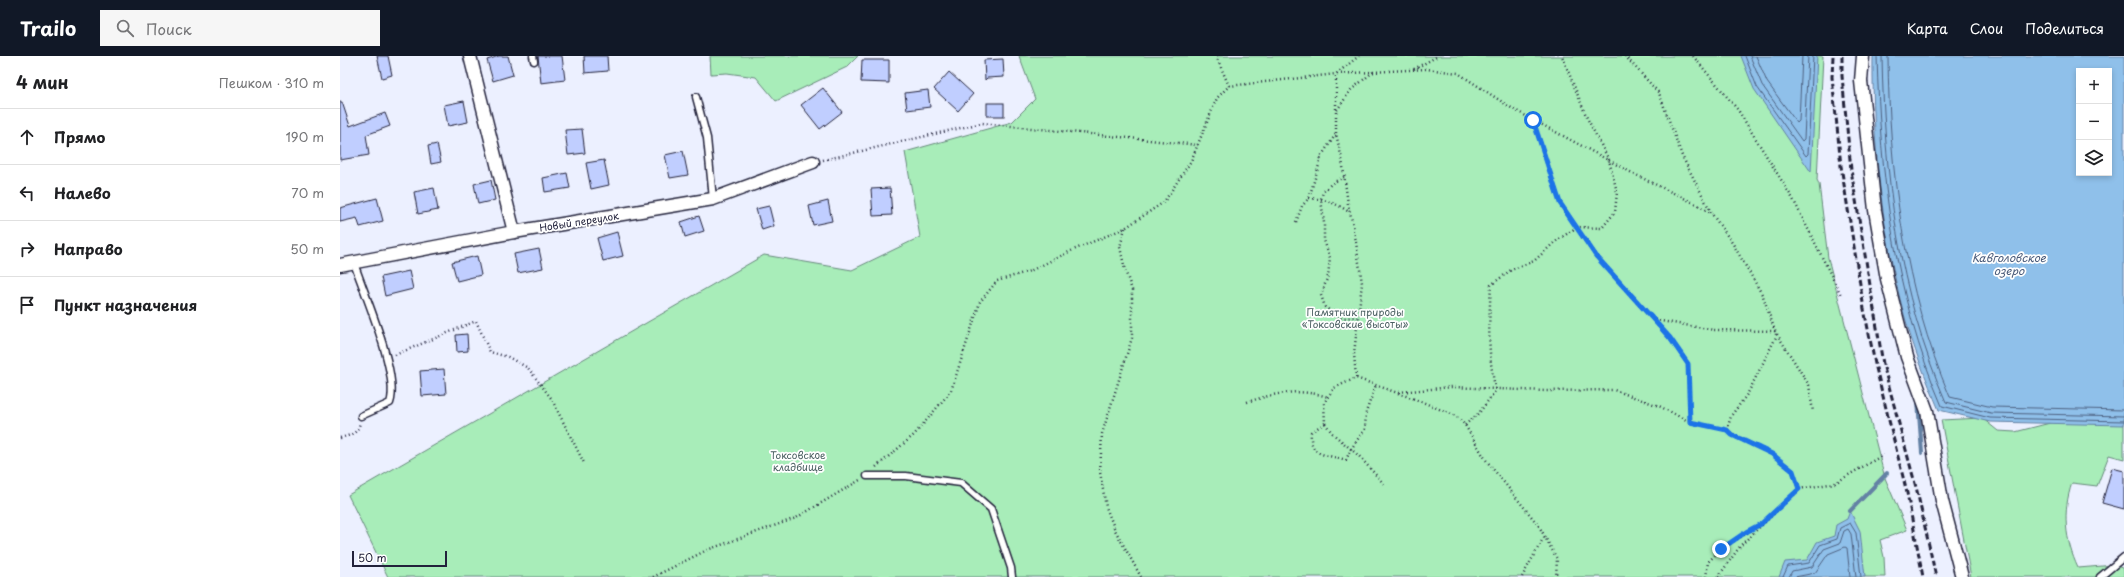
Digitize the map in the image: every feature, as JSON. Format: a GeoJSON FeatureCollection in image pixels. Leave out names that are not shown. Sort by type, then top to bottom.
{"type":"FeatureCollection","features":[{"type":"Feature","properties":{"kind":"street"},"geometry":{"type":"LineString","coordinates":[[470,56],[514,232]]}},
{"type":"Feature","properties":{"kind":"street"},"geometry":{"type":"LineString","coordinates":[[1863,56],[1862,89],[1875,210],[1887,279],[1907,357],[1927,412],[1942,500],[1962,577]]}},
{"type":"Feature","properties":{"kind":"street","name":"Новый переулок"},"geometry":{"type":"LineString","coordinates":[[340,265],[514,232],[713,200],[813,162]]}},
{"type":"Feature","properties":{"kind":"lane"},"geometry":{"type":"LineString","coordinates":[[696,97],[706,138],[713,200]]}},
{"type":"Feature","properties":{"kind":"lane"},"geometry":{"type":"LineString","coordinates":[[354,263],[387,358],[393,394],[390,403],[361,416]]}},
{"type":"Feature","properties":{"kind":"lane"},"geometry":{"type":"LineString","coordinates":[[867,476],[906,476],[961,483],[991,509],[1011,568],[1012,577]]}},
{"type":"Feature","properties":{"kind":"lane"},"geometry":{"type":"LineString","coordinates":[[2100,577],[2124,557]]}},
{"type":"Feature","properties":{"kind":"path"},"geometry":{"type":"LineString","coordinates":[[1216,56],[1229,86]]}},
{"type":"Feature","properties":{"kind":"path"},"geometry":{"type":"LineString","coordinates":[[1336,74],[1358,56]]}},
{"type":"Feature","properties":{"kind":"path"},"geometry":{"type":"LineString","coordinates":[[1413,69],[1438,56]]}},
{"type":"Feature","properties":{"kind":"path"},"geometry":{"type":"LineString","coordinates":[[1496,390],[1490,369],[1489,321],[1491,285],[1511,270],[1534,262],[1555,242],[1577,228],[1602,228],[1615,212],[1617,192],[1609,160],[1587,118],[1562,56]]}},
{"type":"Feature","properties":{"kind":"path"},"geometry":{"type":"LineString","coordinates":[[1625,56],[1659,93],[1682,156],[1712,214],[1733,244],[1763,296],[1776,332],[1809,385],[1813,412]]}},
{"type":"Feature","properties":{"kind":"path"},"geometry":{"type":"LineString","coordinates":[[1693,56],[1738,110],[1793,199],[1841,295]]}},
{"type":"Feature","properties":{"kind":"path"},"geometry":{"type":"LineString","coordinates":[[653,577],[706,550],[796,518],[867,476],[914,435],[950,391],[980,302],[997,281],[1030,271],[1071,250],[1125,228],[1164,202],[1192,161],[1217,98],[1229,86],[1336,74],[1426,68],[1458,73],[1533,120],[1698,204],[1712,214]]}},
{"type":"Feature","properties":{"kind":"path"},"geometry":{"type":"LineString","coordinates":[[1336,112],[1352,90],[1374,72]]}},
{"type":"Feature","properties":{"kind":"path"},"geometry":{"type":"LineString","coordinates":[[1336,74],[1336,134],[1362,283],[1354,354],[1356,378]]}},
{"type":"Feature","properties":{"kind":"path"},"geometry":{"type":"LineString","coordinates":[[1533,120],[1560,203],[1596,256],[1670,338],[1688,364],[1690,422]]}},
{"type":"Feature","properties":{"kind":"path"},"geometry":{"type":"LineString","coordinates":[[813,162],[982,123],[1198,145]]}},
{"type":"Feature","properties":{"kind":"path"},"geometry":{"type":"LineString","coordinates":[[1296,222],[1302,206],[1308,198],[1322,155],[1336,134]]}},
{"type":"Feature","properties":{"kind":"path"},"geometry":{"type":"LineString","coordinates":[[1344,177],[1332,183],[1323,192],[1320,199],[1324,223],[1324,240],[1330,258],[1328,276],[1321,295],[1324,307],[1340,318],[1357,318]]}},
{"type":"Feature","properties":{"kind":"path"},"geometry":{"type":"LineString","coordinates":[[1308,198],[1320,199],[1338,204],[1350,212]]}},
{"type":"Feature","properties":{"kind":"path"},"geometry":{"type":"LineString","coordinates":[[1125,228],[1120,247],[1125,270],[1132,290],[1132,338],[1102,434],[1100,472],[1108,513],[1115,530],[1141,577]]}},
{"type":"Feature","properties":{"kind":"path"},"geometry":{"type":"LineString","coordinates":[[1654,320],[1714,330],[1776,332]]}},
{"type":"Feature","properties":{"kind":"path"},"geometry":{"type":"LineString","coordinates":[[387,358],[476,321],[490,352],[508,357],[528,368],[551,398],[584,463]]}},
{"type":"Feature","properties":{"kind":"path"},"geometry":{"type":"LineString","coordinates":[[1727,430],[1731,416],[1748,393],[1772,347],[1776,337],[1776,332]]}},
{"type":"Feature","properties":{"kind":"path"},"geometry":{"type":"LineString","coordinates":[[1384,484],[1351,449],[1332,433],[1325,423],[1324,403],[1334,388],[1356,378],[1376,384],[1456,416],[1465,425],[1486,460],[1524,504],[1545,537],[1556,559],[1556,577]]}},
{"type":"Feature","properties":{"kind":"path"},"geometry":{"type":"LineString","coordinates":[[1325,423],[1311,432],[1310,443],[1318,453],[1346,460],[1351,449],[1365,429],[1366,412],[1376,384]]}},
{"type":"Feature","properties":{"kind":"path"},"geometry":{"type":"LineString","coordinates":[[1396,392],[1452,387],[1496,390],[1614,390],[1660,406],[1690,422],[1727,430],[1732,435],[1772,454],[1793,471],[1799,489]]}},
{"type":"Feature","properties":{"kind":"path"},"geometry":{"type":"LineString","coordinates":[[1465,425],[1480,413],[1496,390]]}},
{"type":"Feature","properties":{"kind":"path"},"geometry":{"type":"LineString","coordinates":[[1247,402],[1276,393],[1312,392],[1328,397]]}},
{"type":"Feature","properties":{"kind":"path"},"geometry":{"type":"LineString","coordinates":[[340,438],[352,435],[357,431],[361,416]]}},
{"type":"Feature","properties":{"kind":"path"},"geometry":{"type":"LineString","coordinates":[[1718,577],[1741,545],[1761,524],[1799,489],[1835,483],[1883,455]]}},
{"type":"Feature","properties":{"kind":"path"},"geometry":{"type":"LineString","coordinates":[[1706,577],[1708,562],[1721,549],[1761,524]]}},
{"type":"Feature","properties":{"kind":"path"},"geometry":{"type":"LineString","coordinates":[[1522,577],[1545,537]]}},
{"type":"Feature","properties":{"kind":"green space"},"geometry":{"type":"Polygon","coordinates":[[[710,56],[858,56],[847,67],[776,101],[756,77],[727,73],[711,74],[710,56]]]}},
{"type":"Feature","properties":{"kind":"green space","name":"Памятник природы «Токсовские высоты»"},"geometry":{"type":"Polygon","coordinates":[[[1019,56],[1823,56],[1817,180],[1819,184],[1828,258],[1885,478],[1907,530],[1880,540],[1884,557],[1885,577],[388,577],[348,495],[764,255],[852,270],[920,237],[905,152],[1012,122],[1035,99],[1019,56]]]}},
{"type":"Feature","properties":{"kind":"green space"},"geometry":{"type":"Polygon","coordinates":[[[2124,408],[2124,459],[2109,455],[2097,486],[2072,483],[2067,505],[2066,526],[2070,547],[2078,568],[2115,565],[2124,569],[2124,577],[1971,577],[1941,420],[1982,418],[1998,431],[2015,432],[2054,422],[2124,408]]]}},
{"type":"Feature","properties":{"kind":"water"},"geometry":{"type":"Polygon","coordinates":[[[1741,56],[1817,56],[1811,172],[1754,89],[1741,56]]]}},
{"type":"Feature","properties":{"kind":"water","name":"Кавголовское озеро"},"geometry":{"type":"Polygon","coordinates":[[[1873,56],[2124,56],[2124,425],[1990,422],[1939,410],[1920,363],[1904,314],[1896,283],[1884,219],[1874,120],[1873,56]]]}},
{"type":"Feature","properties":{"kind":"water"},"geometry":{"type":"Polygon","coordinates":[[[1850,511],[1860,531],[1865,577],[1779,577],[1785,562],[1807,560],[1817,542],[1834,536],[1836,525],[1847,519],[1850,511]]]}},
{"type":"Feature","properties":{"kind":"building"},"geometry":{"type":"Polygon","coordinates":[[[377,56],[388,56],[392,75],[382,78],[377,56]]]}},
{"type":"Feature","properties":{"kind":"building"},"geometry":{"type":"Polygon","coordinates":[[[499,56],[508,56],[513,75],[493,81],[487,60],[499,56]]]}},
{"type":"Feature","properties":{"kind":"building"},"geometry":{"type":"Polygon","coordinates":[[[538,56],[562,56],[565,80],[541,83],[538,56]]]}},
{"type":"Feature","properties":{"kind":"building"},"geometry":{"type":"Polygon","coordinates":[[[584,56],[607,56],[608,71],[585,73],[584,56]]]}},
{"type":"Feature","properties":{"kind":"building"},"geometry":{"type":"Polygon","coordinates":[[[1003,59],[1004,77],[987,78],[985,80],[984,60],[1003,59]]]}},
{"type":"Feature","properties":{"kind":"building"},"geometry":{"type":"Polygon","coordinates":[[[862,60],[889,60],[889,83],[861,82],[862,60]]]}},
{"type":"Feature","properties":{"kind":"building"},"geometry":{"type":"Polygon","coordinates":[[[949,72],[973,94],[958,111],[934,89],[949,72]]]}},
{"type":"Feature","properties":{"kind":"building"},"geometry":{"type":"Polygon","coordinates":[[[823,88],[842,112],[820,129],[801,105],[823,88]]]}},
{"type":"Feature","properties":{"kind":"building"},"geometry":{"type":"Polygon","coordinates":[[[928,90],[930,107],[907,110],[905,93],[928,90]]]}},
{"type":"Feature","properties":{"kind":"building"},"geometry":{"type":"Polygon","coordinates":[[[464,101],[468,122],[448,126],[444,105],[464,101]]]}},
{"type":"Feature","properties":{"kind":"building"},"geometry":{"type":"Polygon","coordinates":[[[340,102],[342,102],[350,126],[385,113],[390,126],[366,135],[369,155],[340,160],[340,102]]]}},
{"type":"Feature","properties":{"kind":"building"},"geometry":{"type":"Polygon","coordinates":[[[987,103],[1004,103],[1004,116],[987,116],[987,103]]]}},
{"type":"Feature","properties":{"kind":"building"},"geometry":{"type":"Polygon","coordinates":[[[582,129],[585,153],[568,155],[565,130],[582,129]]]}},
{"type":"Feature","properties":{"kind":"building"},"geometry":{"type":"Polygon","coordinates":[[[437,144],[441,162],[431,164],[428,146],[437,144]]]}},
{"type":"Feature","properties":{"kind":"building"},"geometry":{"type":"Polygon","coordinates":[[[683,151],[688,175],[670,178],[665,155],[683,151]]]}},
{"type":"Feature","properties":{"kind":"building"},"geometry":{"type":"Polygon","coordinates":[[[604,160],[609,185],[591,189],[586,163],[604,160]]]}},
{"type":"Feature","properties":{"kind":"building"},"geometry":{"type":"Polygon","coordinates":[[[567,173],[570,188],[545,192],[543,178],[567,173]]]}},
{"type":"Feature","properties":{"kind":"building"},"geometry":{"type":"Polygon","coordinates":[[[491,180],[495,200],[478,204],[474,184],[491,180]]]}},
{"type":"Feature","properties":{"kind":"building"},"geometry":{"type":"Polygon","coordinates":[[[434,188],[438,210],[418,214],[414,192],[434,188]]]}},
{"type":"Feature","properties":{"kind":"building"},"geometry":{"type":"Polygon","coordinates":[[[890,188],[892,215],[873,216],[871,189],[890,188]]]}},
{"type":"Feature","properties":{"kind":"building"},"geometry":{"type":"Polygon","coordinates":[[[377,198],[383,221],[360,227],[357,218],[340,222],[340,208],[377,198]]]}},
{"type":"Feature","properties":{"kind":"building"},"geometry":{"type":"Polygon","coordinates":[[[828,201],[832,221],[813,225],[809,206],[828,201]]]}},
{"type":"Feature","properties":{"kind":"building"},"geometry":{"type":"Polygon","coordinates":[[[769,206],[774,226],[762,230],[756,209],[769,206]]]}},
{"type":"Feature","properties":{"kind":"building"},"geometry":{"type":"Polygon","coordinates":[[[699,216],[704,231],[685,237],[681,222],[699,216]]]}},
{"type":"Feature","properties":{"kind":"building"},"geometry":{"type":"Polygon","coordinates":[[[617,232],[623,256],[603,261],[597,238],[617,232]]]}},
{"type":"Feature","properties":{"kind":"building"},"geometry":{"type":"Polygon","coordinates":[[[539,249],[543,268],[518,273],[514,254],[539,249]]]}},
{"type":"Feature","properties":{"kind":"building"},"geometry":{"type":"Polygon","coordinates":[[[477,256],[481,275],[457,281],[452,262],[477,256]]]}},
{"type":"Feature","properties":{"kind":"building"},"geometry":{"type":"Polygon","coordinates":[[[409,271],[413,289],[385,296],[381,277],[409,271]]]}},
{"type":"Feature","properties":{"kind":"building"},"geometry":{"type":"Polygon","coordinates":[[[467,334],[468,351],[457,352],[456,335],[467,334]]]}},
{"type":"Feature","properties":{"kind":"building"},"geometry":{"type":"Polygon","coordinates":[[[444,369],[446,394],[422,396],[420,371],[444,369]]]}},
{"type":"Feature","properties":{"kind":"building"},"geometry":{"type":"Polygon","coordinates":[[[2112,468],[2124,471],[2124,509],[2102,503],[2112,468]]]}},
{"type":"Feature","properties":{"kind":"waterway"},"geometry":{"type":"LineString","coordinates":[[1918,401],[1922,453]]}},
{"type":"Feature","properties":{"kind":"waterway"},"geometry":{"type":"LineString","coordinates":[[1850,511],[1887,473]]}},
{"type":"Feature","properties":{"kind":"railway"},"geometry":{"type":"LineString","coordinates":[[1833,56],[1832,77],[1841,166],[1864,309],[1875,364],[1907,493],[1923,577]]}},
{"type":"Feature","properties":{"kind":"railway"},"geometry":{"type":"LineString","coordinates":[[1842,56],[1842,76],[1851,170],[1883,364],[1917,491],[1936,577]]}},
{"type":"Feature","properties":{"kind":"route"},"geometry":{"type":"LineString","coordinates":[[1533,120],[1550,168],[1560,203],[1596,256],[1670,338],[1688,364],[1690,422],[1727,430],[1732,435],[1772,454],[1793,471],[1799,489],[1761,524],[1721,549]]}},
{"type":"Feature","properties":{"kind":"park label","name":"Токсовское кладбище"},"geometry":{"type":"Point","coordinates":[798,460]}}]}
